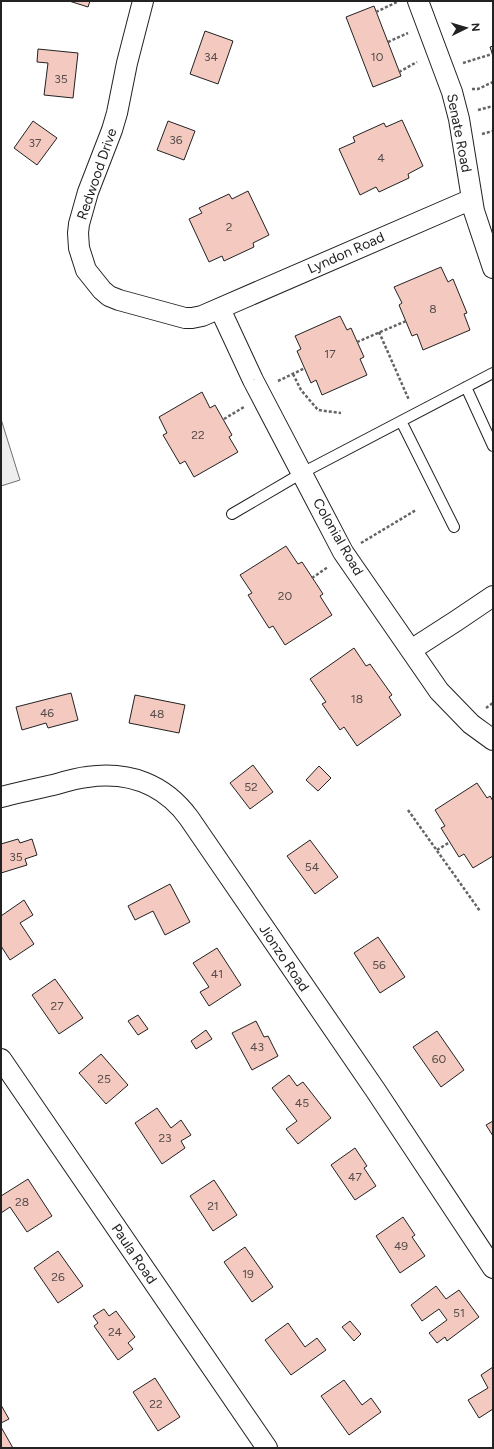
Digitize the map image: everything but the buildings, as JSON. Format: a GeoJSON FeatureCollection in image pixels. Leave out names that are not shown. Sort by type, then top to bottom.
{"type":"FeatureCollection","features":[{"type":"Feature","properties":{"kind":"street","name":"Redwood Drive"},"geometry":{"type":"LineString","coordinates":[[143,1],[127,62],[117,113],[88,192],[79,224],[78,241],[81,256],[86,270],[96,284],[109,296],[119,300],[184,318],[202,316],[220,309]]}},
{"type":"Feature","properties":{"kind":"street","name":"Senate Road"},"geometry":{"type":"LineString","coordinates":[[418,1],[452,92],[459,119],[472,199],[482,237],[493,268]]}},
{"type":"Feature","properties":{"kind":"street","name":"Lyndon Road"},"geometry":{"type":"LineString","coordinates":[[220,309],[472,199]]}},
{"type":"Feature","properties":{"kind":"street","name":"Colonial Road"},"geometry":{"type":"LineString","coordinates":[[220,309],[262,397],[343,552],[439,690],[471,724],[493,740]]}},
{"type":"Feature","properties":{"kind":"street"},"geometry":{"type":"LineString","coordinates":[[411,650],[493,596]]}},
{"type":"Feature","properties":{"kind":"street","name":"Jionzo Road"},"geometry":{"type":"LineString","coordinates":[[1,797],[87,777],[105,775],[137,779],[153,786],[174,800],[189,818],[371,1085],[493,1268]]}},
{"type":"Feature","properties":{"kind":"street","name":"Paula Road"},"geometry":{"type":"LineString","coordinates":[[1,1059],[267,1448]]}},
{"type":"Feature","properties":{"kind":"lane"},"geometry":{"type":"LineString","coordinates":[[232,514],[302,473],[493,373]]}},
{"type":"Feature","properties":{"kind":"lane"},"geometry":{"type":"LineString","coordinates":[[466,387],[493,446]]}},
{"type":"Feature","properties":{"kind":"lane"},"geometry":{"type":"LineString","coordinates":[[401,421],[454,527]]}},
{"type":"Feature","properties":{"kind":"path"},"geometry":{"type":"LineString","coordinates":[[376,12],[399,1]]}},
{"type":"Feature","properties":{"kind":"path"},"geometry":{"type":"LineString","coordinates":[[388,42],[414,31]]}},
{"type":"Feature","properties":{"kind":"path"},"geometry":{"type":"LineString","coordinates":[[444,70],[492,54]]}},
{"type":"Feature","properties":{"kind":"path"},"geometry":{"type":"LineString","coordinates":[[399,72],[419,62]]}},
{"type":"Feature","properties":{"kind":"path"},"geometry":{"type":"LineString","coordinates":[[357,342],[406,321]]}},
{"type":"Feature","properties":{"kind":"path"},"geometry":{"type":"LineString","coordinates":[[379,332],[409,400]]}},
{"type":"Feature","properties":{"kind":"path"},"geometry":{"type":"LineString","coordinates":[[262,397],[268,385],[305,368]]}},
{"type":"Feature","properties":{"kind":"path"},"geometry":{"type":"LineString","coordinates":[[293,374],[301,390],[318,410],[341,413]]}},
{"type":"Feature","properties":{"kind":"path"},"geometry":{"type":"LineString","coordinates":[[408,810],[480,911]]}},
{"type":"Feature","properties":{"kind":"path"},"geometry":{"type":"LineString","coordinates":[[437,850],[450,842]]}},
{"type":"Feature","properties":{"kind":"shaded area"},"geometry":{"type":"Polygon","coordinates":[[[1,419],[20,480],[1,486],[1,419]]]}}]}
